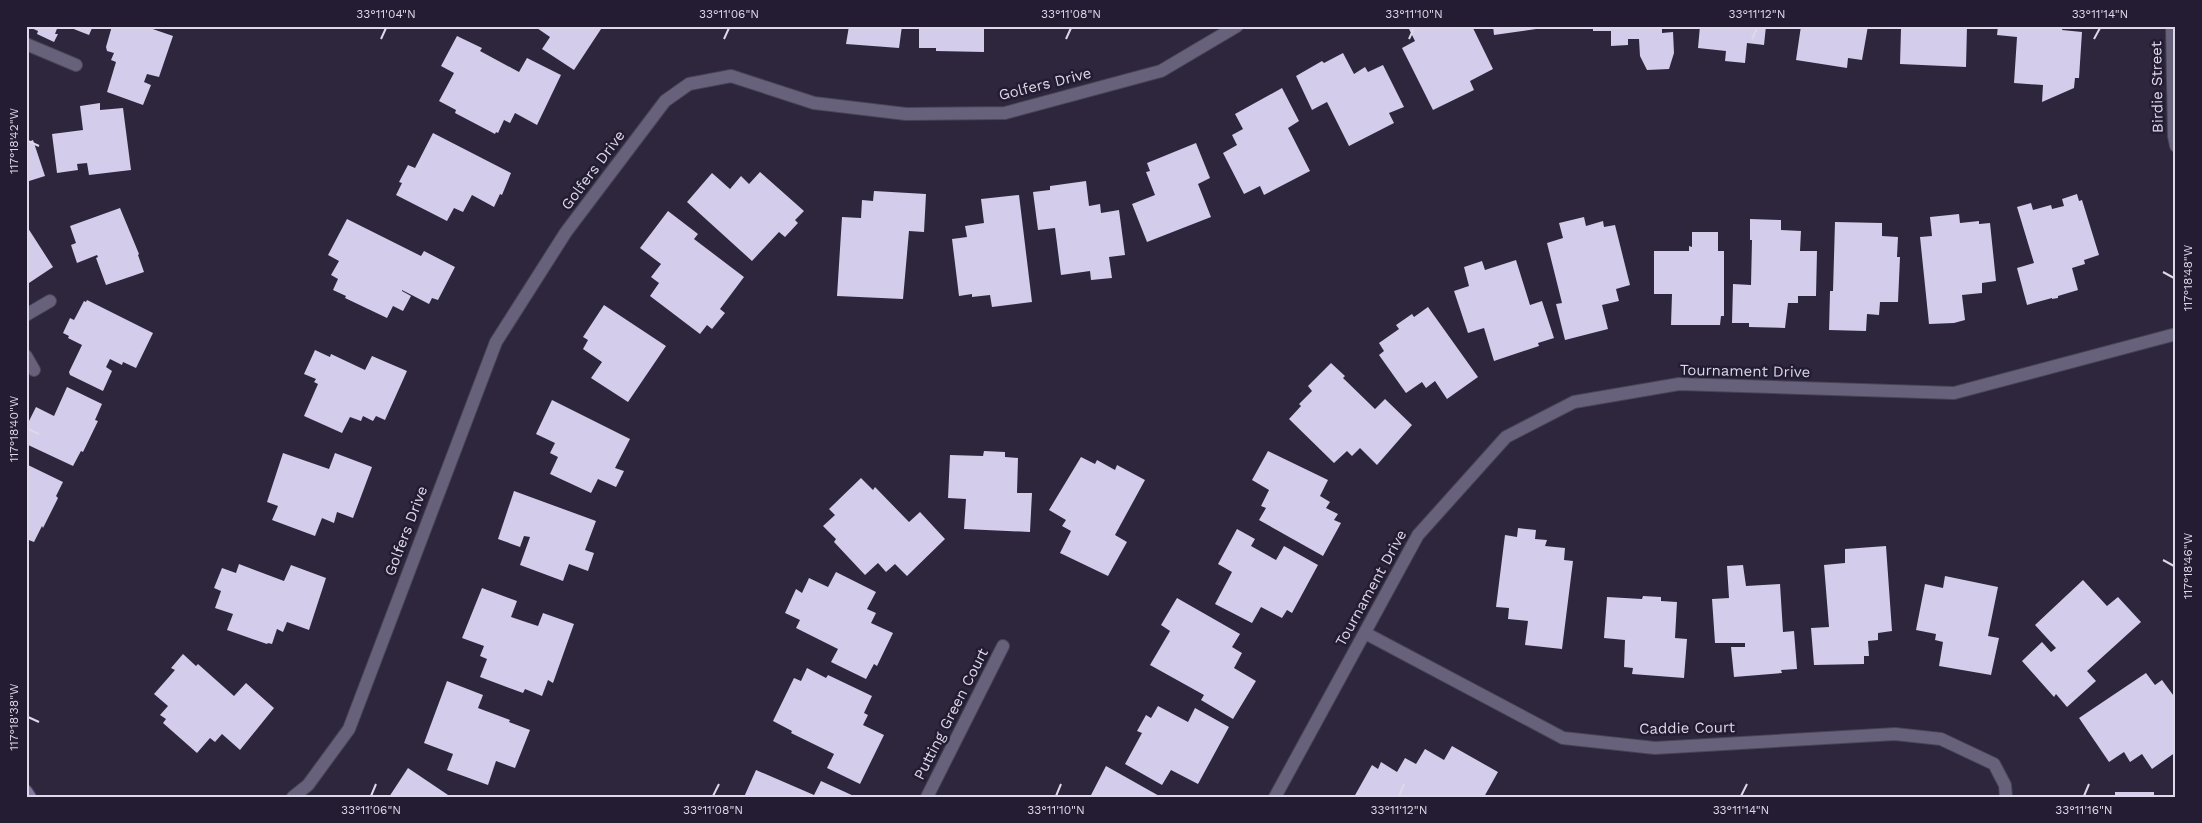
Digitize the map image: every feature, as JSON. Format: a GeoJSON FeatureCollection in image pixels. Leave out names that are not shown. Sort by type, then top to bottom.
{"type":"FeatureCollection","features":[{"type":"Feature","properties":{"kind":"main road"},"geometry":{"type":"LineString","coordinates":[[26,791],[30,797]]}},
{"type":"Feature","properties":{"kind":"street","name":"Golfers Drive"},"geometry":{"type":"LineString","coordinates":[[293,797],[308,785],[349,729],[496,342],[566,232],[665,101],[689,84],[731,76],[814,103],[906,114],[1005,113],[1161,71],[1237,26]]}},
{"type":"Feature","properties":{"kind":"street","name":"Birdie Street"},"geometry":{"type":"LineString","coordinates":[[2172,26],[2174,136],[2176,146]]}},
{"type":"Feature","properties":{"kind":"street"},"geometry":{"type":"LineString","coordinates":[[26,44],[76,65]]}},
{"type":"Feature","properties":{"kind":"street"},"geometry":{"type":"LineString","coordinates":[[26,315],[50,301]]}},
{"type":"Feature","properties":{"kind":"street","name":"Tournament Drive"},"geometry":{"type":"LineString","coordinates":[[1275,797],[1418,535],[1506,437],[1574,402],[1679,384],[1954,393],[2176,334]]}},
{"type":"Feature","properties":{"kind":"street"},"geometry":{"type":"LineString","coordinates":[[26,356],[34,370]]}},
{"type":"Feature","properties":{"kind":"street","name":"Caddie Court"},"geometry":{"type":"LineString","coordinates":[[1365,633],[1564,738],[1655,748],[1895,734],[1941,740],[1994,764],[2005,785],[2006,797]]}},
{"type":"Feature","properties":{"kind":"street","name":"Putting Green Court"},"geometry":{"type":"LineString","coordinates":[[927,797],[1003,646]]}},
{"type":"Feature","properties":{"kind":"building"},"geometry":{"type":"Polygon","coordinates":[[[27,26],[58,26],[55,34],[58,34],[54,42],[37,34],[38,31],[27,26]]]}},
{"type":"Feature","properties":{"kind":"building"},"geometry":{"type":"Polygon","coordinates":[[[66,26],[93,26],[89,35],[66,26]]]}},
{"type":"Feature","properties":{"kind":"building"},"geometry":{"type":"Polygon","coordinates":[[[112,26],[144,26],[173,36],[159,77],[147,74],[144,82],[151,85],[143,105],[107,92],[116,62],[111,60],[114,53],[107,51],[106,47],[112,26]]]}},
{"type":"Feature","properties":{"kind":"building"},"geometry":{"type":"Polygon","coordinates":[[[534,26],[603,26],[574,70],[542,49],[550,37],[534,26]]]}},
{"type":"Feature","properties":{"kind":"building"},"geometry":{"type":"Polygon","coordinates":[[[849,26],[902,26],[899,48],[846,44],[849,26]]]}},
{"type":"Feature","properties":{"kind":"building"},"geometry":{"type":"Polygon","coordinates":[[[919,26],[984,26],[984,52],[936,51],[936,48],[919,48],[919,26]]]}},
{"type":"Feature","properties":{"kind":"building"},"geometry":{"type":"Polygon","coordinates":[[[1415,26],[1472,26],[1493,69],[1470,81],[1474,90],[1433,110],[1402,48],[1415,41],[1409,29],[1415,26]]]}},
{"type":"Feature","properties":{"kind":"building"},"geometry":{"type":"Polygon","coordinates":[[[1493,26],[1550,26],[1550,27],[1494,35],[1493,26]]]}},
{"type":"Feature","properties":{"kind":"building"},"geometry":{"type":"Polygon","coordinates":[[[1593,26],[1662,26],[1662,33],[1673,32],[1674,53],[1669,69],[1647,70],[1640,56],[1639,39],[1628,39],[1628,45],[1611,46],[1611,31],[1593,31],[1593,26]]]}},
{"type":"Feature","properties":{"kind":"building"},"geometry":{"type":"Polygon","coordinates":[[[1700,26],[1766,26],[1764,45],[1747,43],[1745,63],[1725,61],[1726,51],[1698,48],[1700,26]]]}},
{"type":"Feature","properties":{"kind":"building"},"geometry":{"type":"Polygon","coordinates":[[[1801,26],[1868,26],[1862,60],[1848,58],[1847,68],[1796,60],[1801,26]]]}},
{"type":"Feature","properties":{"kind":"building"},"geometry":{"type":"Polygon","coordinates":[[[1883,26],[1967,26],[1966,67],[1900,64],[1901,29],[1883,28],[1883,26]]]}},
{"type":"Feature","properties":{"kind":"building"},"geometry":{"type":"Polygon","coordinates":[[[1998,26],[2063,26],[2062,30],[2082,32],[2079,78],[2075,78],[2074,88],[2042,102],[2043,85],[2014,83],[2017,37],[1997,35],[1998,26]]]}},
{"type":"Feature","properties":{"kind":"building"},"geometry":{"type":"Polygon","coordinates":[[[457,36],[482,48],[480,51],[519,72],[527,58],[561,75],[537,125],[515,113],[510,123],[504,120],[498,133],[496,132],[495,134],[455,113],[456,110],[439,101],[454,73],[441,66],[457,36]]]}},
{"type":"Feature","properties":{"kind":"building"},"geometry":{"type":"Polygon","coordinates":[[[1343,53],[1354,74],[1365,67],[1368,72],[1383,65],[1404,107],[1389,113],[1394,123],[1349,146],[1327,102],[1312,110],[1296,76],[1322,61],[1324,63],[1343,53]]]}},
{"type":"Feature","properties":{"kind":"building"},"geometry":{"type":"Polygon","coordinates":[[[1282,88],[1299,121],[1288,128],[1310,171],[1264,195],[1260,186],[1244,194],[1223,153],[1237,145],[1232,135],[1243,129],[1235,114],[1282,88]]]}},
{"type":"Feature","properties":{"kind":"building"},"geometry":{"type":"Polygon","coordinates":[[[100,103],[100,110],[123,108],[131,170],[89,175],[87,163],[77,164],[78,170],[57,173],[52,134],[83,130],[80,106],[100,103]]]}},
{"type":"Feature","properties":{"kind":"building"},"geometry":{"type":"Polygon","coordinates":[[[433,133],[511,173],[502,195],[500,194],[494,207],[472,195],[463,212],[454,208],[447,221],[396,195],[402,183],[399,182],[408,165],[415,168],[433,133]]]}},
{"type":"Feature","properties":{"kind":"building"},"geometry":{"type":"Polygon","coordinates":[[[33,140],[45,176],[26,182],[26,143],[33,140]]]}},
{"type":"Feature","properties":{"kind":"building"},"geometry":{"type":"Polygon","coordinates":[[[1196,143],[1210,178],[1198,184],[1211,217],[1147,242],[1132,204],[1155,195],[1146,172],[1150,171],[1147,163],[1196,143]]]}},
{"type":"Feature","properties":{"kind":"building"},"geometry":{"type":"Polygon","coordinates":[[[760,172],[804,211],[795,220],[798,223],[785,237],[779,232],[752,261],[687,202],[712,173],[730,189],[741,176],[749,184],[760,172]]]}},
{"type":"Feature","properties":{"kind":"building"},"geometry":{"type":"Polygon","coordinates":[[[1086,181],[1089,206],[1100,204],[1101,213],[1119,210],[1125,255],[1109,257],[1112,278],[1091,280],[1090,271],[1061,275],[1055,228],[1038,230],[1033,192],[1050,190],[1050,186],[1086,181]]]}},
{"type":"Feature","properties":{"kind":"building"},"geometry":{"type":"Polygon","coordinates":[[[874,191],[926,194],[924,232],[909,231],[903,299],[837,296],[842,217],[861,218],[862,200],[873,201],[874,191]]]}},
{"type":"Feature","properties":{"kind":"building"},"geometry":{"type":"Polygon","coordinates":[[[2077,194],[2079,201],[2082,200],[2099,255],[2084,260],[2085,264],[2072,268],[2078,290],[2058,296],[2058,298],[2027,305],[2017,268],[2034,263],[2017,207],[2031,203],[2033,210],[2051,205],[2052,209],[2064,206],[2062,199],[2077,194]]]}},
{"type":"Feature","properties":{"kind":"building"},"geometry":{"type":"Polygon","coordinates":[[[1019,195],[1032,302],[992,307],[990,295],[972,297],[972,294],[959,296],[952,239],[967,237],[965,226],[984,223],[981,199],[1019,195]]]}},
{"type":"Feature","properties":{"kind":"building"},"geometry":{"type":"Polygon","coordinates":[[[120,208],[139,254],[144,272],[106,285],[96,258],[98,257],[97,255],[77,263],[71,245],[76,243],[70,226],[120,208]]]}},
{"type":"Feature","properties":{"kind":"building"},"geometry":{"type":"Polygon","coordinates":[[[668,211],[698,234],[694,239],[744,277],[720,309],[725,313],[712,329],[707,325],[700,334],[650,296],[659,283],[651,277],[661,264],[640,248],[668,211]]]}},
{"type":"Feature","properties":{"kind":"building"},"geometry":{"type":"Polygon","coordinates":[[[1959,214],[1960,223],[1979,221],[1979,224],[1990,223],[1996,281],[1982,283],[1982,293],[1962,295],[1965,320],[1954,323],[1929,324],[1920,237],[1932,236],[1930,217],[1959,214]]]}},
{"type":"Feature","properties":{"kind":"building"},"geometry":{"type":"Polygon","coordinates":[[[1584,217],[1586,226],[1603,221],[1604,227],[1615,225],[1630,285],[1616,289],[1619,301],[1602,305],[1608,329],[1565,340],[1556,304],[1562,303],[1547,243],[1563,238],[1559,223],[1584,217]]]}},
{"type":"Feature","properties":{"kind":"building"},"geometry":{"type":"Polygon","coordinates":[[[347,219],[421,256],[424,251],[455,267],[438,300],[432,298],[429,304],[402,290],[411,296],[403,311],[393,306],[387,318],[345,298],[346,296],[333,290],[338,279],[331,275],[339,261],[328,255],[347,219]]]}},
{"type":"Feature","properties":{"kind":"building"},"geometry":{"type":"Polygon","coordinates":[[[1750,219],[1781,220],[1781,230],[1801,231],[1800,251],[1817,251],[1816,296],[1798,296],[1798,303],[1788,303],[1785,328],[1749,327],[1749,323],[1732,323],[1733,284],[1751,285],[1752,240],[1750,240],[1750,219]]]}},
{"type":"Feature","properties":{"kind":"building"},"geometry":{"type":"Polygon","coordinates":[[[1835,222],[1882,223],[1882,236],[1898,237],[1897,257],[1900,257],[1898,302],[1880,302],[1879,315],[1867,314],[1866,331],[1829,330],[1830,291],[1833,291],[1835,222]]]}},
{"type":"Feature","properties":{"kind":"building"},"geometry":{"type":"Polygon","coordinates":[[[26,225],[53,267],[26,285],[26,225]]]}},
{"type":"Feature","properties":{"kind":"building"},"geometry":{"type":"Polygon","coordinates":[[[1692,232],[1718,232],[1718,251],[1724,251],[1724,316],[1721,316],[1720,325],[1671,325],[1672,294],[1654,294],[1654,251],[1689,251],[1689,246],[1692,247],[1692,232]]]}},
{"type":"Feature","properties":{"kind":"building"},"geometry":{"type":"Polygon","coordinates":[[[1516,260],[1530,305],[1542,301],[1554,338],[1538,343],[1539,346],[1494,361],[1484,328],[1468,333],[1454,291],[1469,286],[1464,267],[1482,261],[1485,270],[1516,260]]]}},
{"type":"Feature","properties":{"kind":"building"},"geometry":{"type":"Polygon","coordinates":[[[87,300],[153,333],[136,368],[123,362],[122,365],[110,359],[106,367],[112,371],[103,391],[70,375],[69,372],[82,345],[68,338],[69,336],[63,333],[70,318],[74,320],[84,301],[86,302],[87,300]]]}},
{"type":"Feature","properties":{"kind":"building"},"geometry":{"type":"Polygon","coordinates":[[[604,305],[666,346],[628,402],[591,378],[602,362],[583,349],[588,340],[583,337],[604,305]]]}},
{"type":"Feature","properties":{"kind":"building"},"geometry":{"type":"Polygon","coordinates":[[[1428,307],[1478,377],[1447,399],[1435,381],[1426,388],[1422,382],[1406,393],[1379,355],[1384,351],[1379,343],[1399,329],[1396,325],[1412,314],[1414,317],[1428,307]]]}},
{"type":"Feature","properties":{"kind":"building"},"geometry":{"type":"Polygon","coordinates":[[[315,350],[330,357],[331,354],[365,370],[372,356],[407,371],[385,420],[376,416],[373,421],[363,416],[361,421],[350,417],[342,433],[304,416],[318,384],[314,382],[316,379],[304,374],[315,350]]]}},
{"type":"Feature","properties":{"kind":"building"},"geometry":{"type":"Polygon","coordinates":[[[1331,363],[1345,376],[1343,378],[1375,409],[1385,399],[1412,425],[1377,465],[1360,448],[1352,456],[1347,451],[1334,463],[1289,419],[1301,406],[1299,404],[1312,391],[1308,386],[1331,363]]]}},
{"type":"Feature","properties":{"kind":"building"},"geometry":{"type":"Polygon","coordinates":[[[67,387],[102,404],[95,420],[98,421],[83,452],[81,451],[73,466],[26,444],[26,427],[36,407],[54,416],[67,387]]]}},
{"type":"Feature","properties":{"kind":"building"},"geometry":{"type":"Polygon","coordinates":[[[552,400],[630,439],[615,468],[624,471],[616,487],[598,479],[591,493],[550,474],[558,457],[550,453],[555,443],[536,434],[552,400]]]}},
{"type":"Feature","properties":{"kind":"building"},"geometry":{"type":"Polygon","coordinates":[[[984,451],[1005,452],[1005,457],[1018,458],[1017,493],[1032,493],[1030,532],[964,529],[966,499],[948,498],[950,455],[983,456],[984,451]]]}},
{"type":"Feature","properties":{"kind":"building"},"geometry":{"type":"Polygon","coordinates":[[[1268,451],[1328,480],[1320,496],[1330,502],[1326,508],[1338,514],[1334,520],[1341,523],[1323,556],[1259,520],[1266,508],[1261,506],[1269,490],[1252,480],[1268,451]]]}},
{"type":"Feature","properties":{"kind":"building"},"geometry":{"type":"Polygon","coordinates":[[[283,453],[329,469],[335,453],[372,467],[353,518],[337,512],[334,523],[322,518],[315,536],[272,520],[278,506],[267,502],[283,453]]]}},
{"type":"Feature","properties":{"kind":"building"},"geometry":{"type":"Polygon","coordinates":[[[1081,457],[1095,464],[1097,460],[1115,470],[1117,465],[1145,480],[1115,535],[1127,542],[1108,576],[1060,553],[1071,531],[1062,526],[1066,520],[1049,510],[1081,457]]]}},
{"type":"Feature","properties":{"kind":"building"},"geometry":{"type":"Polygon","coordinates":[[[28,465],[63,482],[56,496],[58,498],[34,542],[26,539],[28,465]]]}},
{"type":"Feature","properties":{"kind":"building"},"geometry":{"type":"Polygon","coordinates":[[[861,478],[873,490],[875,487],[909,522],[920,512],[945,539],[907,576],[895,564],[886,572],[878,563],[865,575],[834,542],[836,539],[823,526],[835,515],[829,509],[861,478]]]}},
{"type":"Feature","properties":{"kind":"building"},"geometry":{"type":"Polygon","coordinates":[[[514,491],[596,521],[585,550],[594,553],[588,571],[569,564],[563,581],[520,565],[530,537],[524,536],[520,547],[498,539],[514,491]]]}},
{"type":"Feature","properties":{"kind":"building"},"geometry":{"type":"Polygon","coordinates":[[[1518,528],[1536,530],[1535,539],[1547,540],[1545,546],[1565,548],[1564,560],[1573,561],[1562,649],[1525,645],[1528,621],[1508,619],[1509,608],[1496,607],[1505,535],[1517,537],[1518,528]]]}},
{"type":"Feature","properties":{"kind":"building"},"geometry":{"type":"Polygon","coordinates":[[[1237,529],[1255,539],[1251,546],[1276,560],[1284,546],[1318,565],[1292,613],[1287,610],[1282,618],[1261,607],[1252,623],[1215,604],[1232,572],[1218,564],[1237,529]]]}},
{"type":"Feature","properties":{"kind":"building"},"geometry":{"type":"Polygon","coordinates":[[[1886,546],[1892,631],[1878,633],[1878,640],[1868,641],[1869,656],[1864,656],[1864,664],[1814,665],[1811,628],[1829,627],[1824,565],[1845,563],[1845,549],[1886,546]]]}},
{"type":"Feature","properties":{"kind":"building"},"geometry":{"type":"Polygon","coordinates":[[[239,564],[284,581],[291,565],[326,578],[309,630],[287,622],[283,632],[277,629],[272,644],[267,644],[227,630],[233,614],[215,608],[221,591],[214,588],[222,568],[236,573],[239,564]]]}},
{"type":"Feature","properties":{"kind":"building"},"geometry":{"type":"Polygon","coordinates":[[[1743,565],[1746,586],[1780,584],[1783,632],[1794,631],[1797,669],[1781,670],[1782,673],[1734,677],[1731,647],[1745,647],[1745,643],[1715,643],[1712,599],[1729,598],[1727,566],[1743,565]]]}},
{"type":"Feature","properties":{"kind":"building"},"geometry":{"type":"Polygon","coordinates":[[[836,572],[876,592],[867,609],[876,613],[871,623],[893,633],[877,666],[874,664],[866,679],[831,662],[838,649],[796,628],[800,620],[785,613],[796,589],[802,593],[809,578],[828,587],[836,572]]]}},
{"type":"Feature","properties":{"kind":"building"},"geometry":{"type":"Polygon","coordinates":[[[1945,576],[1998,587],[1988,636],[1999,638],[1991,675],[1939,666],[1943,642],[1935,640],[1936,634],[1916,630],[1925,584],[1943,588],[1945,576]]]}},
{"type":"Feature","properties":{"kind":"building"},"geometry":{"type":"Polygon","coordinates":[[[2083,580],[2107,606],[2118,597],[2141,622],[2087,671],[2096,681],[2067,707],[2056,694],[2054,697],[2022,661],[2042,642],[2051,652],[2056,648],[2035,625],[2083,580]]]}},
{"type":"Feature","properties":{"kind":"building"},"geometry":{"type":"Polygon","coordinates":[[[482,588],[517,601],[511,617],[538,626],[543,613],[574,624],[553,683],[548,680],[542,696],[525,689],[523,693],[480,677],[487,659],[480,656],[484,646],[462,638],[482,588]]]}},
{"type":"Feature","properties":{"kind":"building"},"geometry":{"type":"Polygon","coordinates":[[[1643,596],[1661,597],[1661,601],[1677,602],[1675,638],[1687,639],[1684,678],[1632,674],[1633,668],[1624,667],[1625,640],[1604,638],[1607,597],[1642,599],[1643,596]]]}},
{"type":"Feature","properties":{"kind":"building"},"geometry":{"type":"Polygon","coordinates":[[[1177,598],[1240,634],[1232,647],[1242,653],[1234,668],[1256,681],[1233,719],[1201,700],[1204,695],[1150,665],[1170,631],[1161,625],[1177,598]]]}},
{"type":"Feature","properties":{"kind":"building"},"geometry":{"type":"Polygon","coordinates":[[[183,654],[196,666],[198,664],[234,696],[246,683],[274,708],[240,750],[222,734],[215,742],[210,738],[197,753],[163,723],[166,719],[160,715],[168,706],[154,694],[175,670],[171,668],[183,654]]]}},
{"type":"Feature","properties":{"kind":"building"},"geometry":{"type":"Polygon","coordinates":[[[807,668],[826,678],[828,675],[872,696],[864,713],[868,715],[863,725],[884,735],[860,784],[827,768],[834,754],[791,733],[792,731],[773,721],[794,678],[801,681],[807,668]]]}},
{"type":"Feature","properties":{"kind":"building"},"geometry":{"type":"Polygon","coordinates":[[[2146,673],[2155,685],[2162,680],[2176,699],[2176,752],[2152,769],[2142,754],[2130,762],[2124,752],[2109,762],[2079,718],[2146,673]]]}},
{"type":"Feature","properties":{"kind":"building"},"geometry":{"type":"Polygon","coordinates":[[[447,681],[483,695],[478,708],[530,730],[515,768],[496,761],[488,785],[447,770],[453,754],[424,743],[447,681]]]}},
{"type":"Feature","properties":{"kind":"building"},"geometry":{"type":"Polygon","coordinates":[[[1158,706],[1188,722],[1195,708],[1229,727],[1198,784],[1171,770],[1162,785],[1125,764],[1142,733],[1137,731],[1146,715],[1151,718],[1158,706]]]}},
{"type":"Feature","properties":{"kind":"building"},"geometry":{"type":"Polygon","coordinates":[[[1452,746],[1498,772],[1484,797],[1354,797],[1372,765],[1378,769],[1381,762],[1397,772],[1405,758],[1416,764],[1425,749],[1444,760],[1452,746]]]}},
{"type":"Feature","properties":{"kind":"building"},"geometry":{"type":"Polygon","coordinates":[[[1106,766],[1161,797],[1090,797],[1106,766]]]}},
{"type":"Feature","properties":{"kind":"building"},"geometry":{"type":"Polygon","coordinates":[[[408,768],[451,797],[389,797],[408,768]]]}},
{"type":"Feature","properties":{"kind":"building"},"geometry":{"type":"Polygon","coordinates":[[[756,770],[814,795],[821,781],[856,797],[744,797],[756,770]]]}},
{"type":"Feature","properties":{"kind":"building"},"geometry":{"type":"Polygon","coordinates":[[[2115,792],[2154,792],[2154,797],[2115,797],[2115,792]]]}}]}
